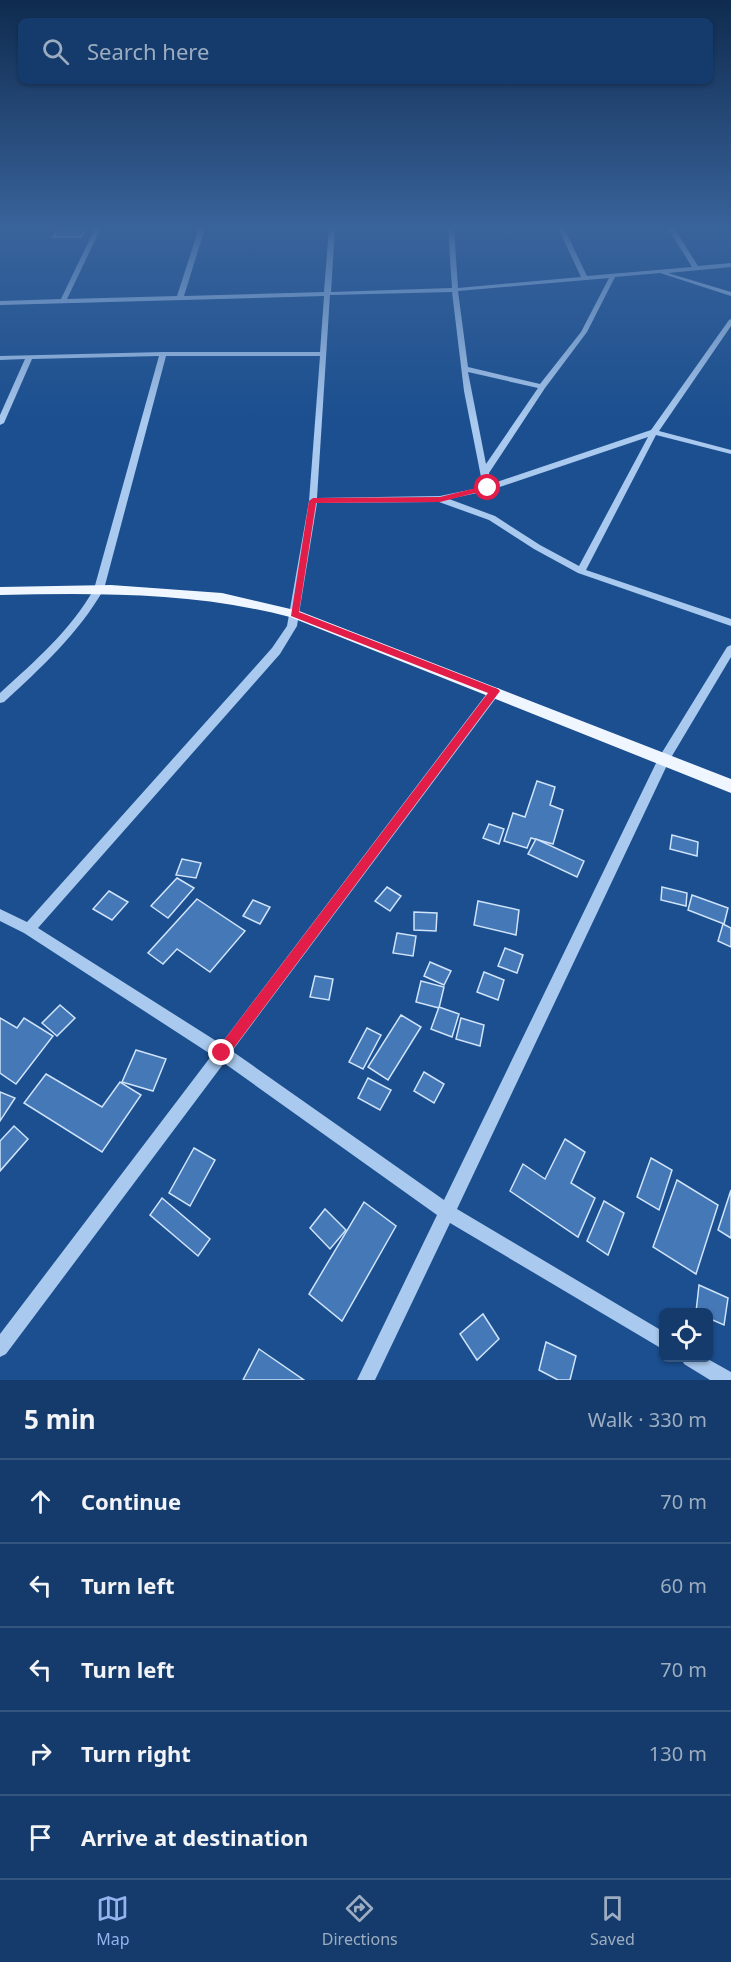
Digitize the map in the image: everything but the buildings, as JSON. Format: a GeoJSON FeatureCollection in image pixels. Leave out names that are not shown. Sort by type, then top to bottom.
{"type":"FeatureCollection","features":[{"type":"Feature","properties":{"kind":"main road"},"geometry":{"type":"LineString","coordinates":[[0,591],[99,589],[265,604],[495,691],[731,786]]}},
{"type":"Feature","properties":{"kind":"street"},"geometry":{"type":"LineString","coordinates":[[63,301],[67,292]]}},
{"type":"Feature","properties":{"kind":"street"},"geometry":{"type":"LineString","coordinates":[[180,297],[181,292]]}},
{"type":"Feature","properties":{"kind":"street"},"geometry":{"type":"LineString","coordinates":[[0,303],[352,292]]}},
{"type":"Feature","properties":{"kind":"street"},"geometry":{"type":"LineString","coordinates":[[453,292],[488,488]]}},
{"type":"Feature","properties":{"kind":"street"},"geometry":{"type":"LineString","coordinates":[[484,474],[542,387],[584,332],[605,292]]}},
{"type":"Feature","properties":{"kind":"street"},"geometry":{"type":"LineString","coordinates":[[29,929],[276,651],[292,626],[313,501],[327,293]]}},
{"type":"Feature","properties":{"kind":"street"},"geometry":{"type":"LineString","coordinates":[[580,571],[654,432],[731,321]]}},
{"type":"Feature","properties":{"kind":"street"},"geometry":{"type":"LineString","coordinates":[[0,358],[163,354],[324,354]]}},
{"type":"Feature","properties":{"kind":"street"},"geometry":{"type":"LineString","coordinates":[[0,699],[67,637],[90,607],[99,589],[163,354]]}},
{"type":"Feature","properties":{"kind":"street"},"geometry":{"type":"LineString","coordinates":[[0,423],[30,357]]}},
{"type":"Feature","properties":{"kind":"street"},"geometry":{"type":"LineString","coordinates":[[466,369],[542,387]]}},
{"type":"Feature","properties":{"kind":"street"},"geometry":{"type":"LineString","coordinates":[[313,501],[440,499],[488,488],[654,432],[731,452]]}},
{"type":"Feature","properties":{"kind":"street"},"geometry":{"type":"LineString","coordinates":[[440,499],[475,509],[580,571],[731,623]]}},
{"type":"Feature","properties":{"kind":"street"},"geometry":{"type":"LineString","coordinates":[[366,1380],[664,759],[731,648]]}},
{"type":"Feature","properties":{"kind":"street"},"geometry":{"type":"LineString","coordinates":[[0,1348],[495,691]]}},
{"type":"Feature","properties":{"kind":"street"},"geometry":{"type":"LineString","coordinates":[[0,915],[29,929],[222,1053],[447,1212],[659,1340]]}},
{"type":"Feature","properties":{"kind":"street"},"geometry":{"type":"LineString","coordinates":[[697,1362],[727,1380]]}},
{"type":"Feature","properties":{"kind":"route"},"geometry":{"type":"LineString","coordinates":[[222,1053],[495,691],[294,614],[313,501],[440,499],[488,488]]}}]}
